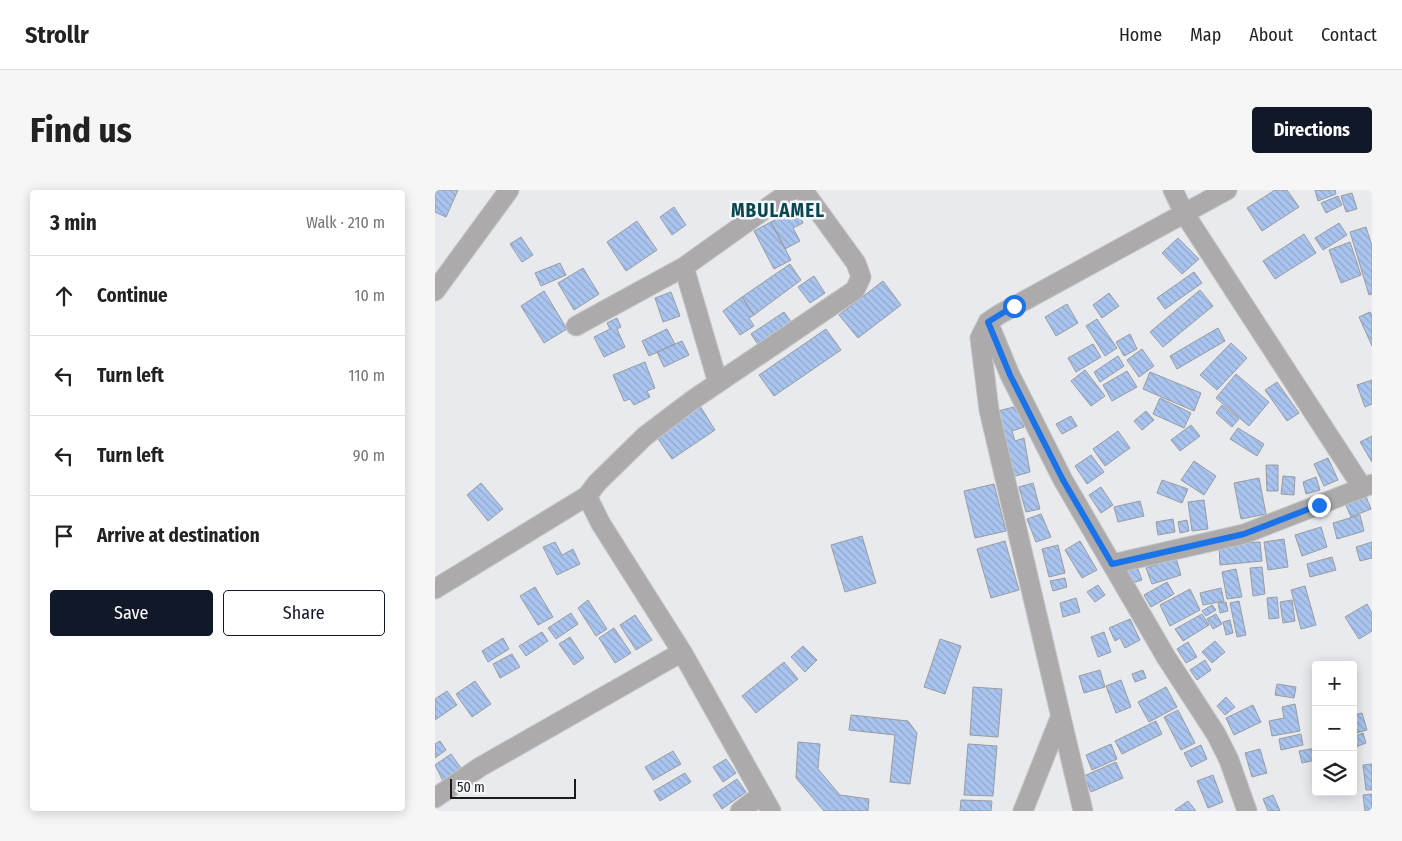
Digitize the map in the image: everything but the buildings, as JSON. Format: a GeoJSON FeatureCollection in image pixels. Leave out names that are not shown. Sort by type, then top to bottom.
{"type":"FeatureCollection","features":[{"type":"Feature","properties":{"kind":"street"},"geometry":{"type":"LineString","coordinates":[[435,291],[509,190]]}},
{"type":"Feature","properties":{"kind":"street"},"geometry":{"type":"LineString","coordinates":[[576,326],[684,267],[792,190]]}},
{"type":"Feature","properties":{"kind":"street"},"geometry":{"type":"LineString","coordinates":[[435,589],[587,496],[597,482],[624,459],[645,436],[718,383],[855,290],[861,277],[856,264],[803,190]]}},
{"type":"Feature","properties":{"kind":"street"},"geometry":{"type":"LineString","coordinates":[[1112,564],[1244,534],[1305,512],[1367,485],[1184,213],[1173,190]]}},
{"type":"Feature","properties":{"kind":"street"},"geometry":{"type":"LineString","coordinates":[[1083,811],[989,410],[980,338],[988,322],[1227,190]]}},
{"type":"Feature","properties":{"kind":"street"},"geometry":{"type":"LineString","coordinates":[[684,267],[718,383]]}},
{"type":"Feature","properties":{"kind":"street"},"geometry":{"type":"LineString","coordinates":[[988,322],[1010,375],[1063,480],[1166,657],[1216,734],[1229,760],[1247,811]]}},
{"type":"Feature","properties":{"kind":"street"},"geometry":{"type":"LineString","coordinates":[[587,496],[601,524],[682,652],[771,811]]}},
{"type":"Feature","properties":{"kind":"street"},"geometry":{"type":"LineString","coordinates":[[435,798],[480,767],[682,652]]}},
{"type":"Feature","properties":{"kind":"street"},"geometry":{"type":"LineString","coordinates":[[1023,811],[1060,718]]}},
{"type":"Feature","properties":{"kind":"street"},"geometry":{"type":"LineString","coordinates":[[740,811],[761,795]]}},
{"type":"Feature","properties":{"kind":"district","name":"MBULAMEL"},"geometry":{"type":"Point","coordinates":[778,210]}},
{"type":"Feature","properties":{"kind":"route"},"geometry":{"type":"LineString","coordinates":[[1014,306],[988,322],[1010,375],[1063,480],[1112,564],[1244,534],[1319,505]]}}]}
